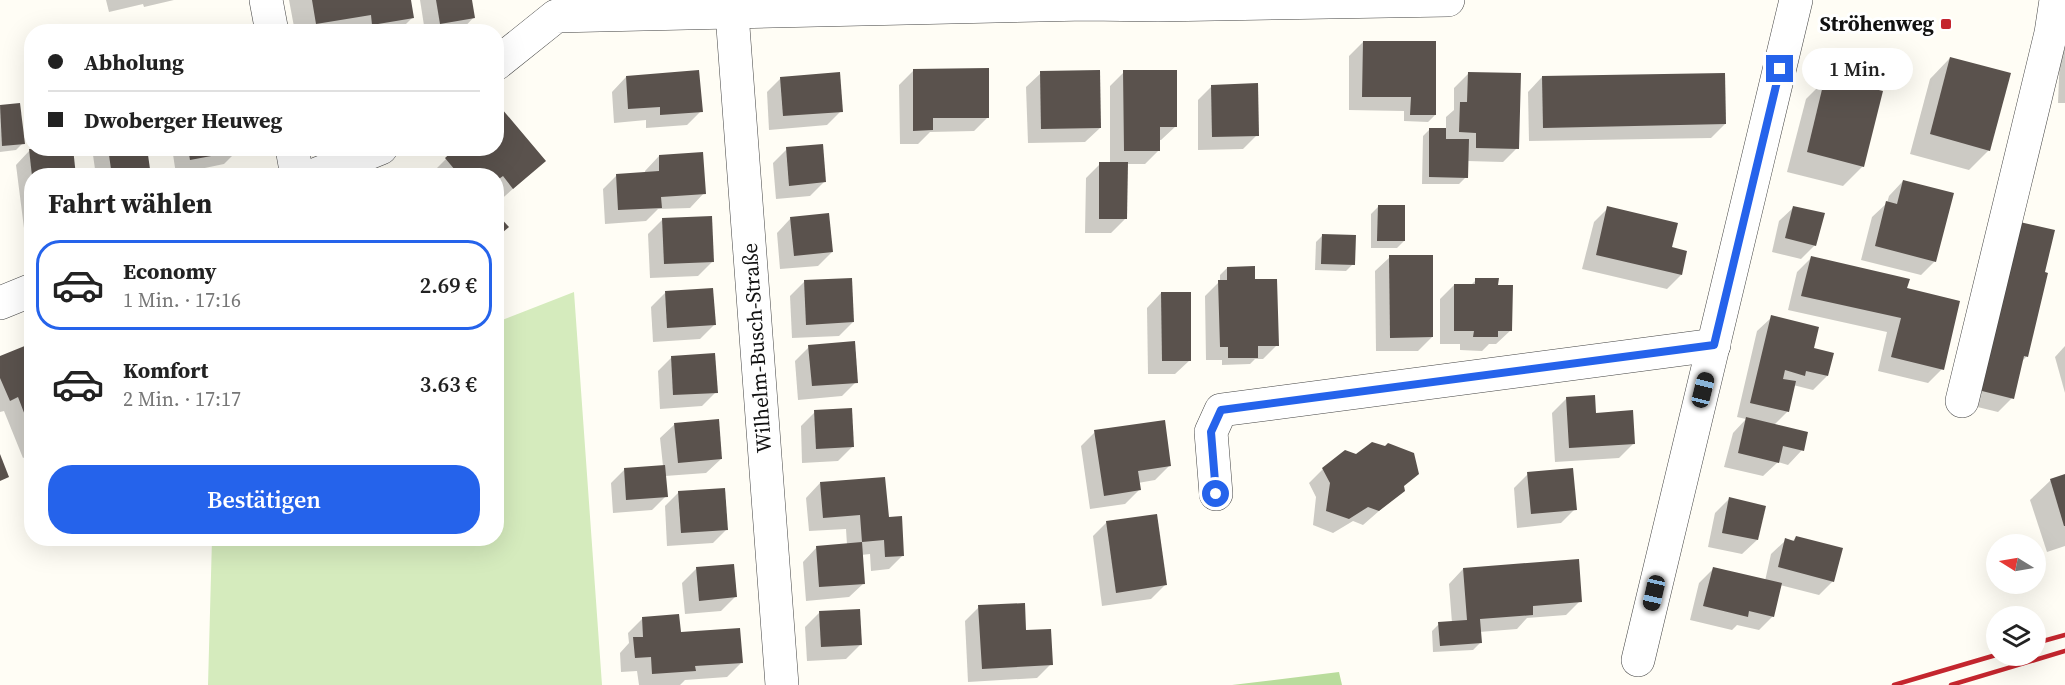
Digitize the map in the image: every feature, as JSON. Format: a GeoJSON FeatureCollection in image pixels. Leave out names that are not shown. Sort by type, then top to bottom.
{"type":"FeatureCollection","features":[{"type":"Feature","properties":{"kind":"street"},"geometry":{"type":"LineString","coordinates":[[266,0],[270,24]]}},
{"type":"Feature","properties":{"kind":"street"},"geometry":{"type":"LineString","coordinates":[[504,58],[556,16],[731,6],[1158,5],[1448,0]]}},
{"type":"Feature","properties":{"kind":"street"},"geometry":{"type":"LineString","coordinates":[[1638,660],[1796,0]]}},
{"type":"Feature","properties":{"kind":"street"},"geometry":{"type":"LineString","coordinates":[[1962,401],[2051,33],[2056,0]]}},
{"type":"Feature","properties":{"kind":"street","name":"Wilhelm-Busch-Straße"},"geometry":{"type":"LineString","coordinates":[[731,6],[782,685]]}},
{"type":"Feature","properties":{"kind":"street"},"geometry":{"type":"LineString","coordinates":[[332,168],[361,156]]}},
{"type":"Feature","properties":{"kind":"street"},"geometry":{"type":"LineString","coordinates":[[0,303],[24,293]]}},
{"type":"Feature","properties":{"kind":"street"},"geometry":{"type":"LineString","coordinates":[[1216,494],[1211,432],[1221,410],[1714,345]]}},
{"type":"Feature","properties":{"kind":"green space"},"geometry":{"type":"Polygon","coordinates":[[[574,292],[602,685],[208,685],[212,546],[504,546],[504,319],[574,292]]]}},
{"type":"Feature","properties":{"kind":"green space"},"geometry":{"type":"Polygon","coordinates":[[[1339,672],[1342,685],[1232,685],[1339,672]]]}},
{"type":"Feature","properties":{"kind":"building"},"geometry":{"type":"Polygon","coordinates":[[[312,0],[411,0],[414,18],[372,24],[371,15],[316,24],[312,0]]]}},
{"type":"Feature","properties":{"kind":"building"},"geometry":{"type":"Polygon","coordinates":[[[436,0],[472,0],[475,18],[440,24],[436,0]]]}},
{"type":"Feature","properties":{"kind":"building"},"geometry":{"type":"Polygon","coordinates":[[[1363,41],[1436,41],[1436,115],[1410,115],[1411,97],[1362,97],[1363,41]]]}},
{"type":"Feature","properties":{"kind":"building"},"geometry":{"type":"Polygon","coordinates":[[[1950,57],[2011,73],[1990,151],[1930,134],[1950,57]]]}},
{"type":"Feature","properties":{"kind":"building"},"geometry":{"type":"Polygon","coordinates":[[[989,68],[989,118],[933,118],[933,130],[913,131],[913,69],[989,68]]]}},
{"type":"Feature","properties":{"kind":"building"},"geometry":{"type":"Polygon","coordinates":[[[699,70],[703,112],[660,115],[660,107],[628,109],[626,76],[699,70]]]}},
{"type":"Feature","properties":{"kind":"building"},"geometry":{"type":"Polygon","coordinates":[[[1100,70],[1101,128],[1041,129],[1040,71],[1100,70]]]}},
{"type":"Feature","properties":{"kind":"building"},"geometry":{"type":"Polygon","coordinates":[[[1123,70],[1177,70],[1177,127],[1160,127],[1160,151],[1124,151],[1123,70]]]}},
{"type":"Feature","properties":{"kind":"building"},"geometry":{"type":"Polygon","coordinates":[[[840,72],[843,112],[783,116],[780,77],[840,72]]]}},
{"type":"Feature","properties":{"kind":"building"},"geometry":{"type":"Polygon","coordinates":[[[1468,72],[1521,73],[1519,149],[1476,148],[1476,133],[1459,132],[1460,102],[1467,102],[1468,72]]]}},
{"type":"Feature","properties":{"kind":"building"},"geometry":{"type":"Polygon","coordinates":[[[1725,73],[1726,124],[1543,128],[1542,76],[1725,73]]]}},
{"type":"Feature","properties":{"kind":"building"},"geometry":{"type":"Polygon","coordinates":[[[1825,77],[1883,91],[1864,167],[1807,152],[1825,77]]]}},
{"type":"Feature","properties":{"kind":"building"},"geometry":{"type":"Polygon","coordinates":[[[1258,83],[1259,136],[1212,137],[1211,85],[1258,83]]]}},
{"type":"Feature","properties":{"kind":"building"},"geometry":{"type":"Polygon","coordinates":[[[20,103],[24,144],[2,146],[0,105],[20,103]]]}},
{"type":"Feature","properties":{"kind":"building"},"geometry":{"type":"Polygon","coordinates":[[[504,111],[546,161],[513,189],[504,177],[504,168],[453,168],[445,158],[447,156],[504,156],[504,111]]]}},
{"type":"Feature","properties":{"kind":"building"},"geometry":{"type":"Polygon","coordinates":[[[1429,128],[1446,128],[1446,139],[1469,139],[1468,178],[1429,177],[1429,128]]]}},
{"type":"Feature","properties":{"kind":"building"},"geometry":{"type":"Polygon","coordinates":[[[823,144],[826,182],[789,186],[786,147],[823,144]]]}},
{"type":"Feature","properties":{"kind":"building"},"geometry":{"type":"Polygon","coordinates":[[[703,152],[706,194],[661,197],[662,208],[618,210],[616,174],[659,171],[659,155],[703,152]]]}},
{"type":"Feature","properties":{"kind":"building"},"geometry":{"type":"Polygon","coordinates":[[[30,156],[74,156],[75,168],[31,168],[30,156]]]}},
{"type":"Feature","properties":{"kind":"building"},"geometry":{"type":"Polygon","coordinates":[[[109,156],[148,156],[150,168],[111,168],[109,156]]]}},
{"type":"Feature","properties":{"kind":"building"},"geometry":{"type":"Polygon","coordinates":[[[189,156],[211,156],[190,160],[189,156]]]}},
{"type":"Feature","properties":{"kind":"building"},"geometry":{"type":"Polygon","coordinates":[[[1099,162],[1128,162],[1127,219],[1099,219],[1099,162]]]}},
{"type":"Feature","properties":{"kind":"building"},"geometry":{"type":"Polygon","coordinates":[[[1903,180],[1954,193],[1936,262],[1875,246],[1886,201],[1897,204],[1903,180]]]}},
{"type":"Feature","properties":{"kind":"building"},"geometry":{"type":"Polygon","coordinates":[[[1378,205],[1405,205],[1405,241],[1377,241],[1378,205]]]}},
{"type":"Feature","properties":{"kind":"building"},"geometry":{"type":"Polygon","coordinates":[[[1607,206],[1678,223],[1672,247],[1687,251],[1682,275],[1596,255],[1607,206]]]}},
{"type":"Feature","properties":{"kind":"building"},"geometry":{"type":"Polygon","coordinates":[[[1793,206],[1825,213],[1816,246],[1785,238],[1793,206]]]}},
{"type":"Feature","properties":{"kind":"building"},"geometry":{"type":"Polygon","coordinates":[[[829,213],[833,252],[794,256],[790,217],[829,213]]]}},
{"type":"Feature","properties":{"kind":"building"},"geometry":{"type":"Polygon","coordinates":[[[712,216],[714,262],[664,264],[662,218],[712,216]]]}},
{"type":"Feature","properties":{"kind":"building"},"geometry":{"type":"Polygon","coordinates":[[[2011,220],[2055,230],[2045,272],[2048,273],[2028,357],[2024,356],[2014,399],[1970,388],[2011,220]]]}},
{"type":"Feature","properties":{"kind":"building"},"geometry":{"type":"Polygon","coordinates":[[[504,222],[509,227],[504,231],[504,222]]]}},
{"type":"Feature","properties":{"kind":"building"},"geometry":{"type":"Polygon","coordinates":[[[1322,234],[1356,235],[1355,265],[1321,264],[1322,234]]]}},
{"type":"Feature","properties":{"kind":"building"},"geometry":{"type":"Polygon","coordinates":[[[1389,255],[1433,255],[1433,337],[1390,338],[1389,255]]]}},
{"type":"Feature","properties":{"kind":"building"},"geometry":{"type":"Polygon","coordinates":[[[1811,256],[1910,279],[1907,288],[1960,301],[1944,370],[1891,357],[1901,318],[1801,296],[1811,256]]]}},
{"type":"Feature","properties":{"kind":"building"},"geometry":{"type":"Polygon","coordinates":[[[1255,266],[1255,279],[1277,279],[1279,346],[1258,346],[1258,358],[1228,358],[1228,347],[1220,347],[1218,280],[1227,280],[1227,267],[1255,266]]]}},
{"type":"Feature","properties":{"kind":"building"},"geometry":{"type":"Polygon","coordinates":[[[852,278],[854,322],[806,325],[804,280],[852,278]]]}},
{"type":"Feature","properties":{"kind":"building"},"geometry":{"type":"Polygon","coordinates":[[[1475,278],[1499,278],[1498,285],[1513,285],[1512,331],[1498,331],[1498,337],[1473,337],[1474,331],[1454,331],[1454,284],[1475,284],[1475,278]]]}},
{"type":"Feature","properties":{"kind":"building"},"geometry":{"type":"Polygon","coordinates":[[[713,288],[716,325],[667,328],[665,291],[713,288]]]}},
{"type":"Feature","properties":{"kind":"building"},"geometry":{"type":"Polygon","coordinates":[[[1161,292],[1191,292],[1191,361],[1162,361],[1161,292]]]}},
{"type":"Feature","properties":{"kind":"building"},"geometry":{"type":"Polygon","coordinates":[[[1771,315],[1819,327],[1814,348],[1834,353],[1828,376],[1806,371],[1805,376],[1785,370],[1783,379],[1796,381],[1789,412],[1750,403],[1771,315]]]}},
{"type":"Feature","properties":{"kind":"building"},"geometry":{"type":"Polygon","coordinates":[[[855,341],[858,383],[812,386],[808,345],[855,341]]]}},
{"type":"Feature","properties":{"kind":"building"},"geometry":{"type":"Polygon","coordinates":[[[24,346],[24,413],[18,397],[10,401],[0,378],[0,356],[24,346]]]}},
{"type":"Feature","properties":{"kind":"building"},"geometry":{"type":"Polygon","coordinates":[[[715,353],[718,393],[673,395],[671,356],[715,353]]]}},
{"type":"Feature","properties":{"kind":"building"},"geometry":{"type":"Polygon","coordinates":[[[1595,395],[1596,413],[1633,410],[1635,444],[1569,448],[1566,397],[1595,395]]]}},
{"type":"Feature","properties":{"kind":"building"},"geometry":{"type":"Polygon","coordinates":[[[852,408],[854,447],[816,449],[814,410],[852,408]]]}},
{"type":"Feature","properties":{"kind":"building"},"geometry":{"type":"Polygon","coordinates":[[[1746,417],[1808,432],[1804,451],[1783,446],[1779,463],[1738,453],[1746,417]]]}},
{"type":"Feature","properties":{"kind":"building"},"geometry":{"type":"Polygon","coordinates":[[[719,419],[722,459],[678,463],[674,423],[719,419]]]}},
{"type":"Feature","properties":{"kind":"building"},"geometry":{"type":"Polygon","coordinates":[[[1165,420],[1171,466],[1138,471],[1141,490],[1104,496],[1094,430],[1165,420]]]}},
{"type":"Feature","properties":{"kind":"building"},"geometry":{"type":"Polygon","coordinates":[[[1372,442],[1385,446],[1388,443],[1414,453],[1419,474],[1404,486],[1405,491],[1379,511],[1368,507],[1349,519],[1326,511],[1330,483],[1322,468],[1345,450],[1356,454],[1372,442]]]}},
{"type":"Feature","properties":{"kind":"building"},"geometry":{"type":"Polygon","coordinates":[[[0,454],[9,477],[0,481],[0,454]]]}},
{"type":"Feature","properties":{"kind":"building"},"geometry":{"type":"Polygon","coordinates":[[[665,465],[668,497],[626,500],[624,468],[665,465]]]}},
{"type":"Feature","properties":{"kind":"building"},"geometry":{"type":"Polygon","coordinates":[[[1573,468],[1577,510],[1531,514],[1527,472],[1573,468]]]}},
{"type":"Feature","properties":{"kind":"building"},"geometry":{"type":"Polygon","coordinates":[[[2065,474],[2065,526],[2064,526],[2050,479],[2065,474]]]}},
{"type":"Feature","properties":{"kind":"building"},"geometry":{"type":"Polygon","coordinates":[[[885,477],[889,517],[902,516],[904,556],[885,557],[884,540],[862,542],[860,515],[823,518],[820,482],[885,477]]]}},
{"type":"Feature","properties":{"kind":"building"},"geometry":{"type":"Polygon","coordinates":[[[725,488],[728,530],[681,533],[678,491],[725,488]]]}},
{"type":"Feature","properties":{"kind":"building"},"geometry":{"type":"Polygon","coordinates":[[[1729,497],[1766,506],[1758,540],[1722,533],[1729,497]]]}},
{"type":"Feature","properties":{"kind":"building"},"geometry":{"type":"Polygon","coordinates":[[[1157,514],[1167,585],[1116,593],[1106,521],[1157,514]]]}},
{"type":"Feature","properties":{"kind":"building"},"geometry":{"type":"Polygon","coordinates":[[[1796,536],[1843,548],[1834,582],[1778,567],[1785,538],[1794,541],[1796,536]]]}},
{"type":"Feature","properties":{"kind":"building"},"geometry":{"type":"Polygon","coordinates":[[[862,542],[865,584],[819,587],[816,546],[862,542]]]}},
{"type":"Feature","properties":{"kind":"building"},"geometry":{"type":"Polygon","coordinates":[[[1579,559],[1582,602],[1533,606],[1533,615],[1480,619],[1482,643],[1440,646],[1438,622],[1467,620],[1463,568],[1579,559]]]}},
{"type":"Feature","properties":{"kind":"building"},"geometry":{"type":"Polygon","coordinates":[[[734,564],[737,597],[699,601],[696,567],[734,564]]]}},
{"type":"Feature","properties":{"kind":"building"},"geometry":{"type":"Polygon","coordinates":[[[1713,567],[1782,583],[1774,617],[1749,611],[1748,617],[1703,606],[1713,567]]]}},
{"type":"Feature","properties":{"kind":"building"},"geometry":{"type":"Polygon","coordinates":[[[1025,603],[1026,630],[1051,629],[1053,665],[982,669],[978,605],[1025,603]]]}},
{"type":"Feature","properties":{"kind":"building"},"geometry":{"type":"Polygon","coordinates":[[[860,609],[862,645],[821,647],[819,611],[860,609]]]}},
{"type":"Feature","properties":{"kind":"building"},"geometry":{"type":"Polygon","coordinates":[[[679,614],[681,632],[740,628],[743,663],[695,666],[696,671],[652,674],[651,657],[635,658],[633,637],[643,637],[642,617],[679,614]]]}},
{"type":"Feature","properties":{"kind":"railway"},"geometry":{"type":"LineString","coordinates":[[2046,640],[2065,635]]}},
{"type":"Feature","properties":{"kind":"railway"},"geometry":{"type":"LineString","coordinates":[[1951,685],[2065,651]]}},
{"type":"Feature","properties":{"kind":"railway"},"geometry":{"type":"LineString","coordinates":[[1894,685],[1986,658]]}},
{"type":"Feature","properties":{"kind":"place","name":"Ströhenweg"},"geometry":{"type":"Point","coordinates":[1946,24]}},
{"type":"Feature","properties":{"kind":"route"},"geometry":{"type":"LineString","coordinates":[[1216,494],[1211,432],[1221,410],[1714,345],[1780,69]]}}]}
